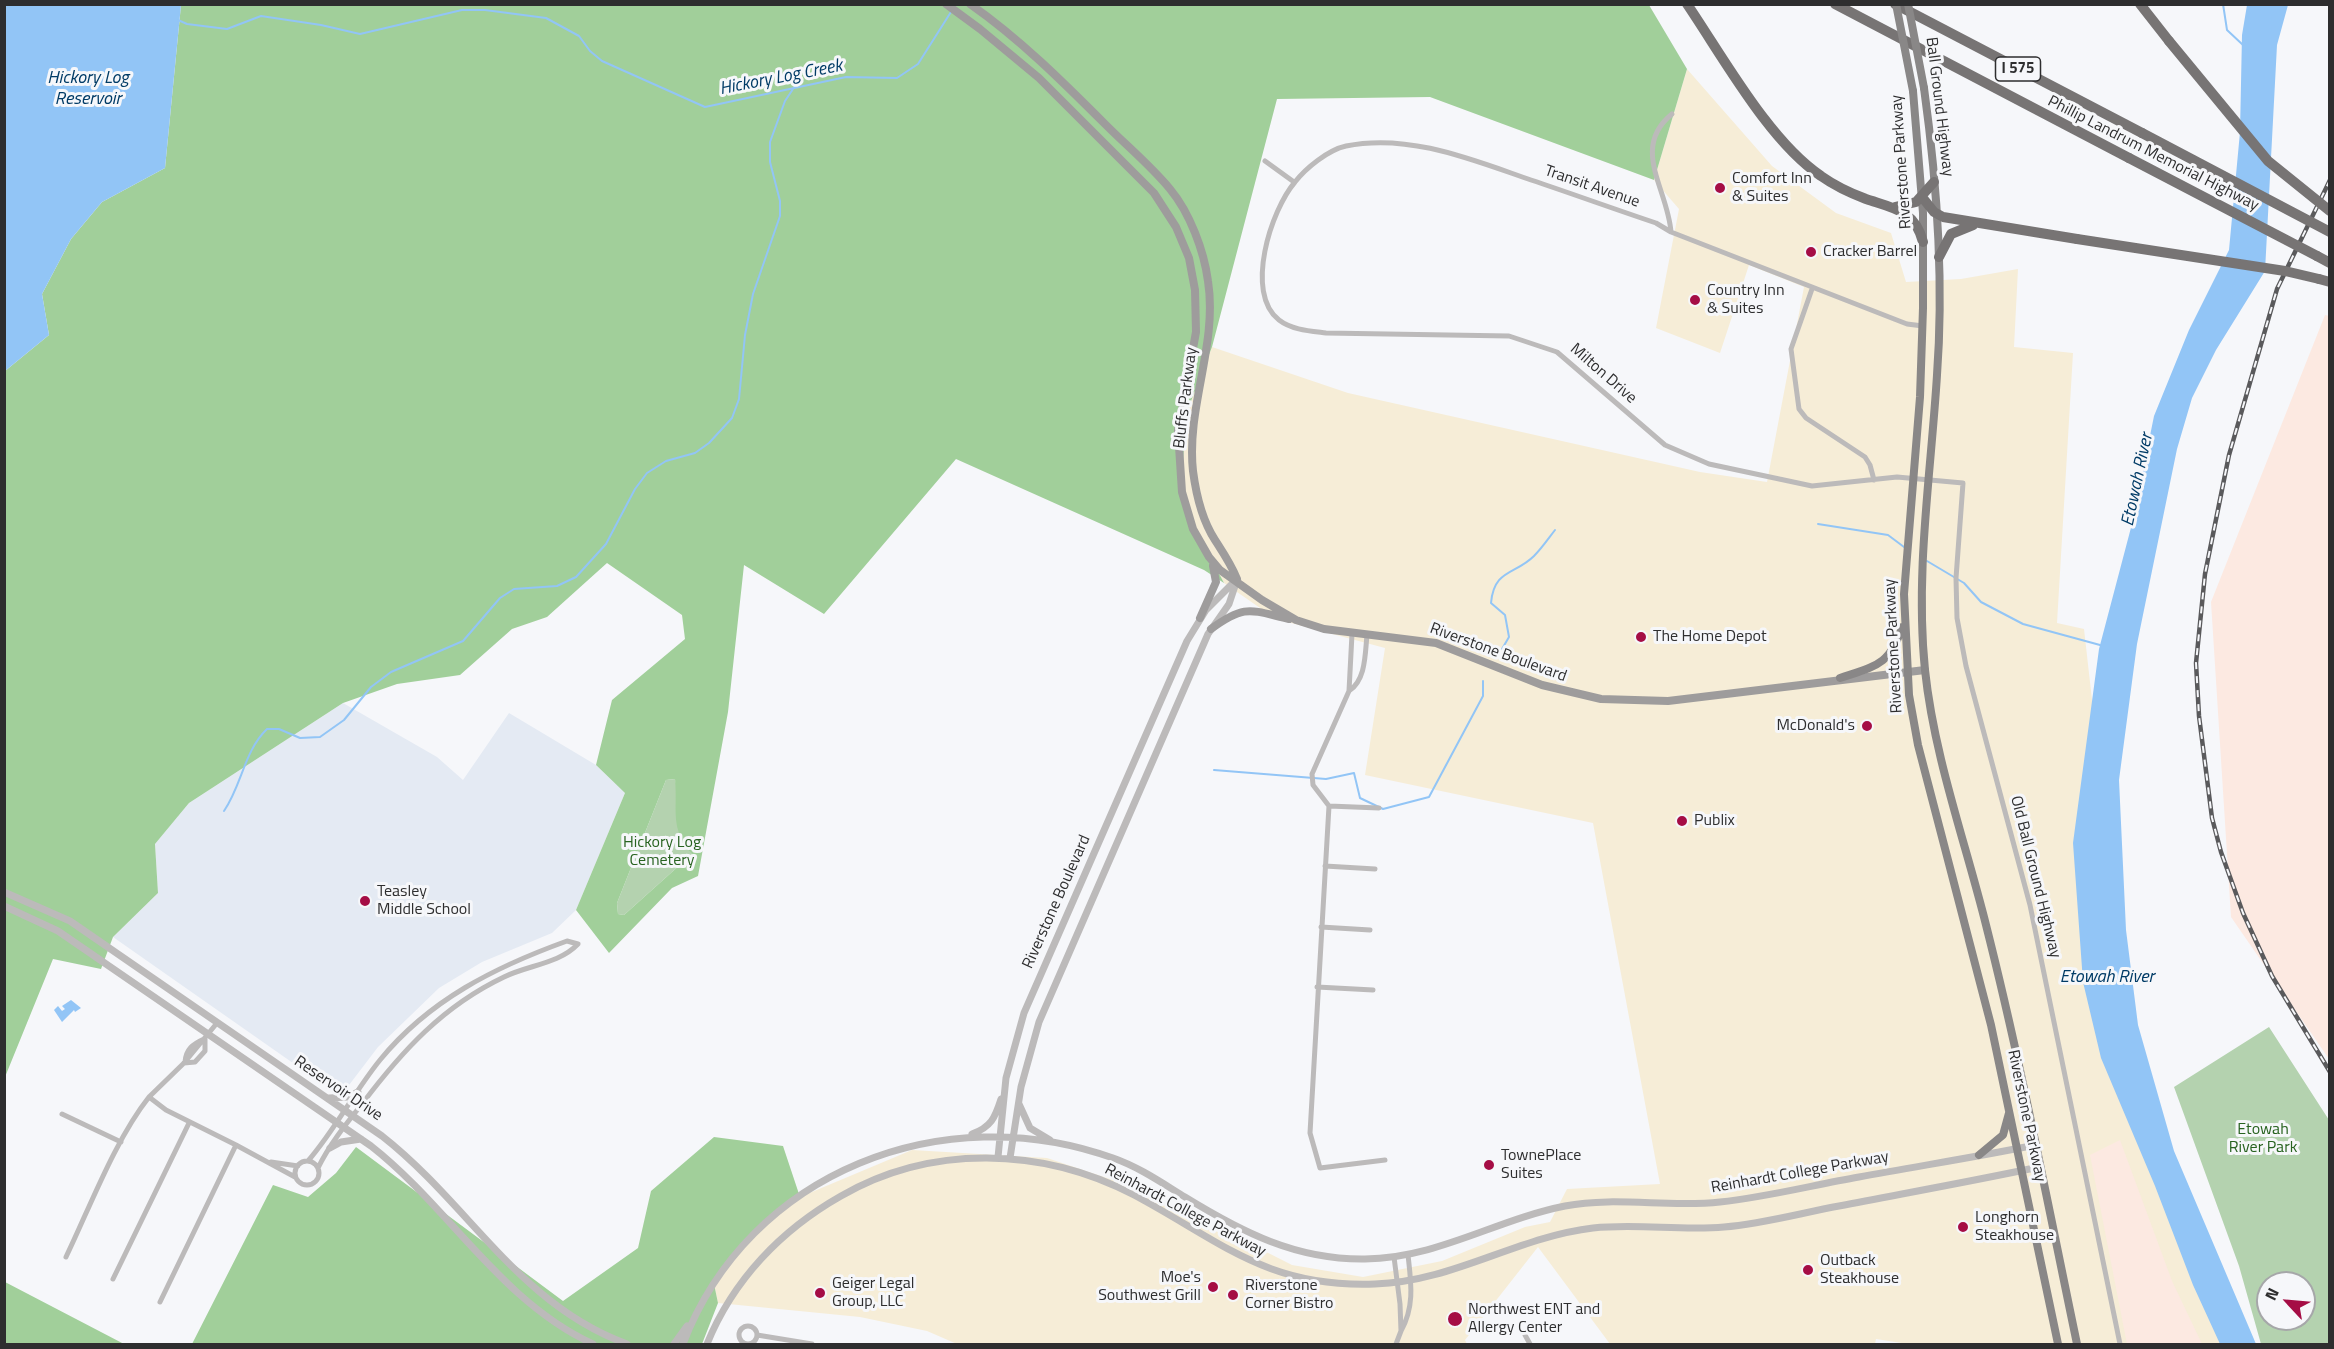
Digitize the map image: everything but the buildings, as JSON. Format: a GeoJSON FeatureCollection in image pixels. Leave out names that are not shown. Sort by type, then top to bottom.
{"type":"FeatureCollection","features":[{"type":"Feature","properties":{"kind":"highway"},"geometry":{"type":"LineString","coordinates":[[1687,4],[1768,123],[1794,154],[1835,185],[1894,207],[1913,219],[1923,242]]}},
{"type":"Feature","properties":{"kind":"highway","name":"Phillip Landrum Memorial Highway"},"geometry":{"type":"LineString","coordinates":[[1835,4],[2330,263]]}},
{"type":"Feature","properties":{"kind":"highway","name":"Phillip Landrum Memorial Highway"},"geometry":{"type":"LineString","coordinates":[[1895,4],[2330,232]]}},
{"type":"Feature","properties":{"kind":"highway"},"geometry":{"type":"LineString","coordinates":[[2140,4],[2268,161],[2330,211]]}},
{"type":"Feature","properties":{"kind":"highway"},"geometry":{"type":"LineString","coordinates":[[1894,207],[1911,204],[1922,197],[1934,182]]}},
{"type":"Feature","properties":{"kind":"highway"},"geometry":{"type":"LineString","coordinates":[[1922,197],[1936,214],[1976,224],[2285,271],[2324,280]]}},
{"type":"Feature","properties":{"kind":"highway"},"geometry":{"type":"LineString","coordinates":[[1939,257],[1951,234],[1962,227],[1976,224]]}},
{"type":"Feature","properties":{"kind":"main road","name":"Bluffs Parkway"},"geometry":{"type":"LineString","coordinates":[[946,4],[980,28],[1039,78],[1154,193],[1176,227],[1189,258],[1195,290],[1196,332],[1178,431],[1182,492],[1193,529],[1209,557],[1220,570],[1237,579]]}},
{"type":"Feature","properties":{"kind":"main road","name":"Bluffs Parkway"},"geometry":{"type":"LineString","coordinates":[[970,4],[1040,60],[1172,190],[1201,250],[1208,281],[1211,314],[1193,435],[1193,470],[1205,520],[1230,560],[1237,579]]}},
{"type":"Feature","properties":{"kind":"main road","name":"Riverstone Parkway"},"geometry":{"type":"LineString","coordinates":[[1895,4],[1913,91],[1922,197],[1923,242],[1923,326],[1905,567],[1904,621],[1907,672],[1918,745],[1980,974],[2058,1344]]}},
{"type":"Feature","properties":{"kind":"main road","name":"Ball Ground Highway"},"geometry":{"type":"LineString","coordinates":[[1908,4],[1924,88],[1936,214]]}},
{"type":"Feature","properties":{"kind":"main road"},"geometry":{"type":"LineString","coordinates":[[1088,126],[1097,116]]}},
{"type":"Feature","properties":{"kind":"main road","name":"Riverstone Parkway"},"geometry":{"type":"LineString","coordinates":[[1936,214],[1939,257],[1938,371],[1923,568],[1925,670],[1940,752],[1996,964],[2077,1344]]}},
{"type":"Feature","properties":{"kind":"main road"},"geometry":{"type":"LineString","coordinates":[[1186,389],[1199,391]]}},
{"type":"Feature","properties":{"kind":"main road"},"geometry":{"type":"LineString","coordinates":[[1200,618],[1216,582],[1209,557]]}},
{"type":"Feature","properties":{"kind":"main road","name":"Riverstone Boulevard"},"geometry":{"type":"LineString","coordinates":[[1237,579],[1262,600],[1296,620],[1353,634],[1436,643],[1542,686],[1601,699],[1668,700],[1840,678],[1907,672]]}},
{"type":"Feature","properties":{"kind":"main road"},"geometry":{"type":"LineString","coordinates":[[1211,629],[1232,613],[1241,610],[1296,620]]}},
{"type":"Feature","properties":{"kind":"main road"},"geometry":{"type":"LineString","coordinates":[[1840,678],[1879,665],[1887,658],[1895,647],[1904,621]]}},
{"type":"Feature","properties":{"kind":"main road"},"geometry":{"type":"LineString","coordinates":[[1907,672],[1925,670]]}},
{"type":"Feature","properties":{"kind":"main road"},"geometry":{"type":"LineString","coordinates":[[1979,1155],[2003,1135],[2010,1110]]}},
{"type":"Feature","properties":{"kind":"street"},"geometry":{"type":"LineString","coordinates":[[1671,232],[1669,213],[1652,157],[1653,138],[1660,124],[1672,114]]}},
{"type":"Feature","properties":{"kind":"street","name":"Transit Avenue"},"geometry":{"type":"LineString","coordinates":[[1274,221],[1294,182],[1313,164],[1344,146],[1386,144],[1444,150],[1656,223],[1671,232],[1812,289],[1907,324],[1923,326]]}},
{"type":"Feature","properties":{"kind":"street"},"geometry":{"type":"LineString","coordinates":[[1265,161],[1294,182]]}},
{"type":"Feature","properties":{"kind":"street","name":"Milton Drive"},"geometry":{"type":"LineString","coordinates":[[1274,221],[1269,235],[1263,271],[1264,301],[1278,319],[1297,329],[1326,333],[1509,336],[1557,352],[1665,445],[1709,464],[1812,486],[1874,480],[1930,480]]}},
{"type":"Feature","properties":{"kind":"street"},"geometry":{"type":"LineString","coordinates":[[1812,289],[1791,349],[1799,409],[1806,418],[1852,446],[1868,462],[1874,480]]}},
{"type":"Feature","properties":{"kind":"street","name":"Old Ball Ground Highway"},"geometry":{"type":"LineString","coordinates":[[1930,480],[1963,483],[1956,578],[1957,618],[1965,666],[2030,905],[2120,1344]]}},
{"type":"Feature","properties":{"kind":"street","name":"Riverstone Boulevard"},"geometry":{"type":"LineString","coordinates":[[998,1157],[1005,1088],[1015,1041],[1027,1003],[1186,641],[1200,618],[1220,594],[1237,579]]}},
{"type":"Feature","properties":{"kind":"street","name":"Riverstone Boulevard"},"geometry":{"type":"LineString","coordinates":[[1010,1158],[1018,1102],[1027,1062],[1044,1010],[1211,629],[1229,604],[1237,579]]}},
{"type":"Feature","properties":{"kind":"street"},"geometry":{"type":"LineString","coordinates":[[1353,634],[1349,692],[1312,774],[1313,785],[1329,806],[1310,1133],[1320,1168],[1384,1160]]}},
{"type":"Feature","properties":{"kind":"street"},"geometry":{"type":"LineString","coordinates":[[1349,692],[1357,686],[1364,666],[1367,635]]}},
{"type":"Feature","properties":{"kind":"street"},"geometry":{"type":"LineString","coordinates":[[1329,806],[1379,808]]}},
{"type":"Feature","properties":{"kind":"street"},"geometry":{"type":"LineString","coordinates":[[1325,866],[1375,868]]}},
{"type":"Feature","properties":{"kind":"street","name":"Reservoir Drive"},"geometry":{"type":"LineString","coordinates":[[4,891],[70,921],[353,1115],[420,1168],[543,1298],[586,1326],[627,1344]]}},
{"type":"Feature","properties":{"kind":"street","name":"Reservoir Drive"},"geometry":{"type":"LineString","coordinates":[[4,906],[58,931],[207,1037],[362,1139],[411,1180],[526,1302],[555,1324],[592,1344]]}},
{"type":"Feature","properties":{"kind":"street"},"geometry":{"type":"LineString","coordinates":[[1321,927],[1370,930]]}},
{"type":"Feature","properties":{"kind":"street"},"geometry":{"type":"LineString","coordinates":[[149,1097],[189,1123],[271,1162],[304,1185],[312,1184],[319,1176],[318,1168],[344,1127],[400,1056],[433,1022],[461,999],[505,976],[568,954],[578,944],[567,941],[499,968],[461,988],[426,1014],[380,1060],[308,1161],[298,1166],[271,1162]]}},
{"type":"Feature","properties":{"kind":"street"},"geometry":{"type":"LineString","coordinates":[[1317,987],[1373,990]]}},
{"type":"Feature","properties":{"kind":"street"},"geometry":{"type":"LineString","coordinates":[[184,1063],[195,1062],[205,1051],[207,1037],[217,1023]]}},
{"type":"Feature","properties":{"kind":"street"},"geometry":{"type":"LineString","coordinates":[[66,1257],[137,1112],[184,1063],[186,1054],[194,1043],[207,1037]]}},
{"type":"Feature","properties":{"kind":"street"},"geometry":{"type":"LineString","coordinates":[[964,1137],[989,1126],[995,1118],[1005,1088]]}},
{"type":"Feature","properties":{"kind":"street"},"geometry":{"type":"LineString","coordinates":[[327,1098],[340,1099],[358,1092]]}},
{"type":"Feature","properties":{"kind":"street"},"geometry":{"type":"LineString","coordinates":[[1018,1102],[1030,1128],[1054,1142]]}},
{"type":"Feature","properties":{"kind":"street"},"geometry":{"type":"LineString","coordinates":[[62,1114],[121,1142]]}},
{"type":"Feature","properties":{"kind":"street"},"geometry":{"type":"LineString","coordinates":[[112,1279],[189,1123]]}},
{"type":"Feature","properties":{"kind":"street","name":"Reinhardt College Parkway"},"geometry":{"type":"LineString","coordinates":[[683,1344],[704,1302],[732,1259],[754,1235],[809,1189],[842,1170],[877,1155],[915,1144],[964,1137],[1001,1136],[1054,1142],[1089,1150],[1125,1163],[1230,1224],[1276,1245],[1338,1259],[1394,1257],[1446,1247],[1529,1216],[1566,1206],[1595,1202],[1716,1203],[2035,1145]]}},
{"type":"Feature","properties":{"kind":"street"},"geometry":{"type":"LineString","coordinates":[[330,1148],[341,1142],[362,1139]]}},
{"type":"Feature","properties":{"kind":"street"},"geometry":{"type":"LineString","coordinates":[[160,1302],[236,1145]]}},
{"type":"Feature","properties":{"kind":"street","name":"Reinhardt College Parkway"},"geometry":{"type":"LineString","coordinates":[[707,1344],[724,1309],[746,1276],[771,1247],[819,1209],[875,1179],[919,1165],[963,1157],[1010,1158],[1052,1165],[1107,1183],[1136,1196],[1233,1254],[1274,1271],[1335,1284],[1411,1281],[1462,1268],[1548,1238],[1593,1228],[1724,1227],[2039,1167]]}},
{"type":"Feature","properties":{"kind":"street"},"geometry":{"type":"LineString","coordinates":[[308,1161],[318,1168]]}},
{"type":"Feature","properties":{"kind":"street"},"geometry":{"type":"LineString","coordinates":[[296,1178],[298,1166]]}},
{"type":"Feature","properties":{"kind":"street"},"geometry":{"type":"LineString","coordinates":[[1396,1344],[1408,1317],[1411,1281],[1408,1255]]}},
{"type":"Feature","properties":{"kind":"street"},"geometry":{"type":"LineString","coordinates":[[1394,1257],[1401,1331]]}},
{"type":"Feature","properties":{"kind":"street"},"geometry":{"type":"LineString","coordinates":[[674,1344],[704,1302]]}},
{"type":"Feature","properties":{"kind":"street"},"geometry":{"type":"LineString","coordinates":[[733,1344],[739,1338],[740,1330],[746,1326],[754,1328],[757,1335]]}},
{"type":"Feature","properties":{"kind":"street"},"geometry":{"type":"LineString","coordinates":[[739,1338],[749,1344],[757,1335]]}},
{"type":"Feature","properties":{"kind":"street"},"geometry":{"type":"LineString","coordinates":[[757,1335],[812,1344]]}},
{"type":"Feature","properties":{"kind":"street"},"geometry":{"type":"LineString","coordinates":[[1525,1335],[1530,1344]]}},
{"type":"Feature","properties":{"kind":"shaded area"},"geometry":{"type":"Polygon","coordinates":[[[1687,69],[1772,166],[1836,213],[1891,233],[1906,282],[1961,279],[2018,269],[2014,347],[2073,353],[2057,623],[2084,629],[2103,797],[2151,1156],[2232,1344],[1908,1344],[1876,1339],[1875,1344],[1610,1344],[1538,1247],[1465,1340],[1467,1344],[957,1344],[927,1331],[860,1317],[718,1303],[714,1284],[747,1241],[800,1197],[912,1150],[1047,1158],[1146,1191],[1292,1265],[1363,1277],[1442,1261],[1525,1227],[1550,1222],[1567,1189],[1660,1184],[1593,823],[1365,775],[1385,648],[1276,619],[1224,583],[1191,520],[1182,480],[1186,414],[1212,347],[1348,393],[1700,472],[1767,482],[1804,287],[1749,265],[1720,353],[1656,328],[1679,209],[1654,180],[1687,69]]]}},
{"type":"Feature","properties":{"kind":"shaded area"},"geometry":{"type":"Polygon","coordinates":[[[2325,315],[2330,316],[2329,1059],[2231,917],[2211,602],[2325,315]]]}},
{"type":"Feature","properties":{"kind":"shaded area","name":"Teasley Middle School"},"geometry":{"type":"Polygon","coordinates":[[[343,703],[437,757],[463,780],[509,713],[596,765],[625,793],[576,910],[552,933],[482,962],[439,988],[378,1047],[346,1089],[330,1089],[113,937],[158,893],[155,844],[189,803],[343,703]]]}},
{"type":"Feature","properties":{"kind":"shaded area"},"geometry":{"type":"Polygon","coordinates":[[[2120,1140],[2172,1281],[2202,1344],[2127,1344],[2090,1155],[2120,1140]]]}},
{"type":"Feature","properties":{"kind":"green space"},"geometry":{"type":"Polygon","coordinates":[[[181,5],[1649,5],[1687,69],[1654,180],[1430,97],[1277,99],[1212,347],[1186,414],[1182,480],[1191,520],[1224,583],[1204,570],[956,459],[824,614],[744,565],[728,712],[698,876],[672,888],[609,953],[576,910],[625,793],[596,765],[612,700],[685,639],[682,615],[607,563],[547,617],[512,629],[460,675],[397,684],[343,703],[189,803],[155,844],[158,893],[113,937],[101,969],[53,959],[5,1077],[5,371],[49,335],[42,294],[71,239],[102,202],[165,168],[181,5]],[[675,779],[666,780],[617,903],[618,914],[624,915],[692,854],[677,827],[675,779]]]}},
{"type":"Feature","properties":{"kind":"green space","name":"Hickory Log Cemetery"},"geometry":{"type":"Polygon","coordinates":[[[675,779],[692,854],[624,915],[618,914],[617,903],[666,780],[675,779]]]}},
{"type":"Feature","properties":{"kind":"green space","name":"Etowah River Park"},"geometry":{"type":"Polygon","coordinates":[[[2269,1027],[2329,1120],[2329,1344],[2261,1344],[2257,1331],[2316,1331],[2316,1271],[2256,1271],[2256,1326],[2239,1266],[2174,1087],[2269,1027]]]}},
{"type":"Feature","properties":{"kind":"green space"},"geometry":{"type":"Polygon","coordinates":[[[714,1137],[783,1146],[800,1197],[747,1241],[714,1284],[718,1303],[702,1344],[192,1344],[273,1185],[308,1197],[336,1173],[356,1147],[563,1301],[638,1248],[651,1191],[714,1137]]]}},
{"type":"Feature","properties":{"kind":"green space"},"geometry":{"type":"Polygon","coordinates":[[[5,1282],[124,1344],[5,1344],[5,1282]]]}},
{"type":"Feature","properties":{"kind":"water","name":"Hickory Log Reservoir"},"geometry":{"type":"Polygon","coordinates":[[[5,4],[181,5],[165,168],[102,202],[71,239],[42,294],[49,335],[5,371],[5,4]]]}},
{"type":"Feature","properties":{"kind":"water","name":"Etowah River"},"geometry":{"type":"Polygon","coordinates":[[[2247,5],[2288,5],[2277,45],[2265,271],[2216,350],[2192,398],[2177,449],[2137,644],[2119,780],[2126,930],[2138,1025],[2174,1151],[2256,1344],[2220,1344],[2193,1285],[2155,1186],[2101,1058],[2083,982],[2073,843],[2099,649],[2133,520],[2154,416],[2189,330],[2229,250],[2240,132],[2242,35],[2247,5]]]}},
{"type":"Feature","properties":{"kind":"water"},"geometry":{"type":"Polygon","coordinates":[[[71,1000],[81,1008],[75,1012],[74,1010],[62,1022],[54,1010],[58,1006],[62,1011],[65,1009],[62,1006],[71,1000]]]}},
{"type":"Feature","properties":{"kind":"waterway","name":"Hickory Log Creek"},"geometry":{"type":"LineString","coordinates":[[178,20],[187,24],[227,29],[261,16],[321,25],[360,34],[462,10],[485,10],[546,18],[579,36],[590,51],[602,61],[705,107],[846,77],[897,78],[918,64],[956,4]]}},
{"type":"Feature","properties":{"kind":"waterway","name":"Hickory Log Creek"},"geometry":{"type":"LineString","coordinates":[[2223,4],[2227,30],[2243,45]]}},
{"type":"Feature","properties":{"kind":"waterway"},"geometry":{"type":"LineString","coordinates":[[224,811],[253,747],[267,729],[279,729],[300,738],[320,737],[344,720],[371,687],[391,672],[463,641],[500,598],[514,589],[557,586],[576,577],[606,544],[635,489],[647,473],[666,461],[695,453],[709,443],[732,418],[739,399],[745,335],[753,294],[780,216],[780,201],[770,162],[770,142],[785,101],[795,86]]}},
{"type":"Feature","properties":{"kind":"waterway"},"geometry":{"type":"LineString","coordinates":[[1818,524],[1888,535],[1904,547]]}},
{"type":"Feature","properties":{"kind":"waterway"},"geometry":{"type":"LineString","coordinates":[[1502,649],[1509,637],[1505,615],[1491,603],[1496,584],[1506,574],[1534,556],[1555,530]]}},
{"type":"Feature","properties":{"kind":"waterway"},"geometry":{"type":"LineString","coordinates":[[1927,561],[1964,583],[1981,602],[2023,624],[2100,645]]}},
{"type":"Feature","properties":{"kind":"waterway"},"geometry":{"type":"LineString","coordinates":[[1214,770],[1326,779],[1354,773],[1360,798],[1383,809],[1429,797],[1483,696],[1483,681]]}},
{"type":"Feature","properties":{"kind":"railway"},"geometry":{"type":"LineString","coordinates":[[2330,180],[2277,289],[2229,455],[2205,574],[2196,663],[2199,716],[2212,818],[2221,852],[2243,913],[2272,976],[2330,1072]]}},
{"type":"Feature","properties":{"kind":"place","name":"Comfort Inn & Suites"},"geometry":{"type":"Point","coordinates":[1720,188]}},
{"type":"Feature","properties":{"kind":"place","name":"Cracker Barrel"},"geometry":{"type":"Point","coordinates":[1811,252]}},
{"type":"Feature","properties":{"kind":"place","name":"Country Inn & Suites"},"geometry":{"type":"Point","coordinates":[1695,300]}},
{"type":"Feature","properties":{"kind":"place","name":"The Home Depot"},"geometry":{"type":"Point","coordinates":[1641,637]}},
{"type":"Feature","properties":{"kind":"place","name":"McDonald's"},"geometry":{"type":"Point","coordinates":[1867,726]}},
{"type":"Feature","properties":{"kind":"place","name":"Publix"},"geometry":{"type":"Point","coordinates":[1682,821]}},
{"type":"Feature","properties":{"kind":"place","name":"Teasley Middle School"},"geometry":{"type":"Point","coordinates":[365,901]}},
{"type":"Feature","properties":{"kind":"place","name":"TownePlace Suites"},"geometry":{"type":"Point","coordinates":[1489,1165]}},
{"type":"Feature","properties":{"kind":"place","name":"Longhorn Steakhouse"},"geometry":{"type":"Point","coordinates":[1963,1227]}},
{"type":"Feature","properties":{"kind":"place","name":"Outback Steakhouse"},"geometry":{"type":"Point","coordinates":[1808,1270]}},
{"type":"Feature","properties":{"kind":"place","name":"Moe's Southwest Grill"},"geometry":{"type":"Point","coordinates":[1213,1287]}},
{"type":"Feature","properties":{"kind":"place","name":"Geiger Legal Group, LLC"},"geometry":{"type":"Point","coordinates":[820,1293]}},
{"type":"Feature","properties":{"kind":"place","name":"Riverstone Corner Bistro"},"geometry":{"type":"Point","coordinates":[1233,1295]}},
{"type":"Feature","properties":{"kind":"place","name":"Northwest ENT and Allergy Center"},"geometry":{"type":"Point","coordinates":[1455,1319]}}]}
